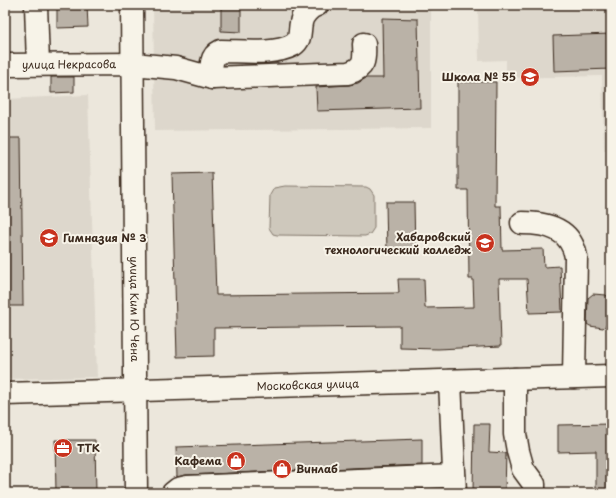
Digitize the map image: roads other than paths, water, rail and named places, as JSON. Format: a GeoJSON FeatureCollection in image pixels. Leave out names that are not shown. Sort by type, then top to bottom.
{"type":"FeatureCollection","features":[{"type":"Feature","properties":{"kind":"street"},"geometry":{"type":"LineString","coordinates":[[36,5],[38,64]]}},
{"type":"Feature","properties":{"kind":"street","name":"улица Ким Ю Чена"},"geometry":{"type":"LineString","coordinates":[[132,5],[136,493]]}},
{"type":"Feature","properties":{"kind":"street"},"geometry":{"type":"LineString","coordinates":[[212,78],[211,64],[216,53],[222,51],[274,51],[294,44],[300,37],[301,22],[312,6],[317,5]]}},
{"type":"Feature","properties":{"kind":"street","name":"улица Некрасова"},"geometry":{"type":"LineString","coordinates":[[5,65],[133,64],[176,68],[212,78],[348,73],[362,66],[364,44]]}},
{"type":"Feature","properties":{"kind":"street"},"geometry":{"type":"LineString","coordinates":[[522,223],[554,226],[570,241],[575,249],[574,377]]}},
{"type":"Feature","properties":{"kind":"street","name":"Московская улица"},"geometry":{"type":"LineString","coordinates":[[5,394],[611,376]]}},
{"type":"Feature","properties":{"kind":"street"},"geometry":{"type":"LineString","coordinates":[[515,379],[515,434],[522,469],[534,484],[534,493]]}},
{"type":"Feature","properties":{"kind":"street"},"geometry":{"type":"LineString","coordinates":[[173,493],[178,489],[187,487],[454,484],[450,381]]}},
{"type":"Feature","properties":{"kind":"place","name":"Школа № 55"},"geometry":{"type":"Point","coordinates":[530,77]}},
{"type":"Feature","properties":{"kind":"place","name":"Гимназия № 3"},"geometry":{"type":"Point","coordinates":[49,238]}},
{"type":"Feature","properties":{"kind":"place","name":"Хабаровский технологический колледж"},"geometry":{"type":"Point","coordinates":[485,243]}},
{"type":"Feature","properties":{"kind":"place","name":"ТТК"},"geometry":{"type":"Point","coordinates":[63,448]}},
{"type":"Feature","properties":{"kind":"place","name":"Кафема"},"geometry":{"type":"Point","coordinates":[236,461]}},
{"type":"Feature","properties":{"kind":"place","name":"Винлаб"},"geometry":{"type":"Point","coordinates":[282,469]}}]}
